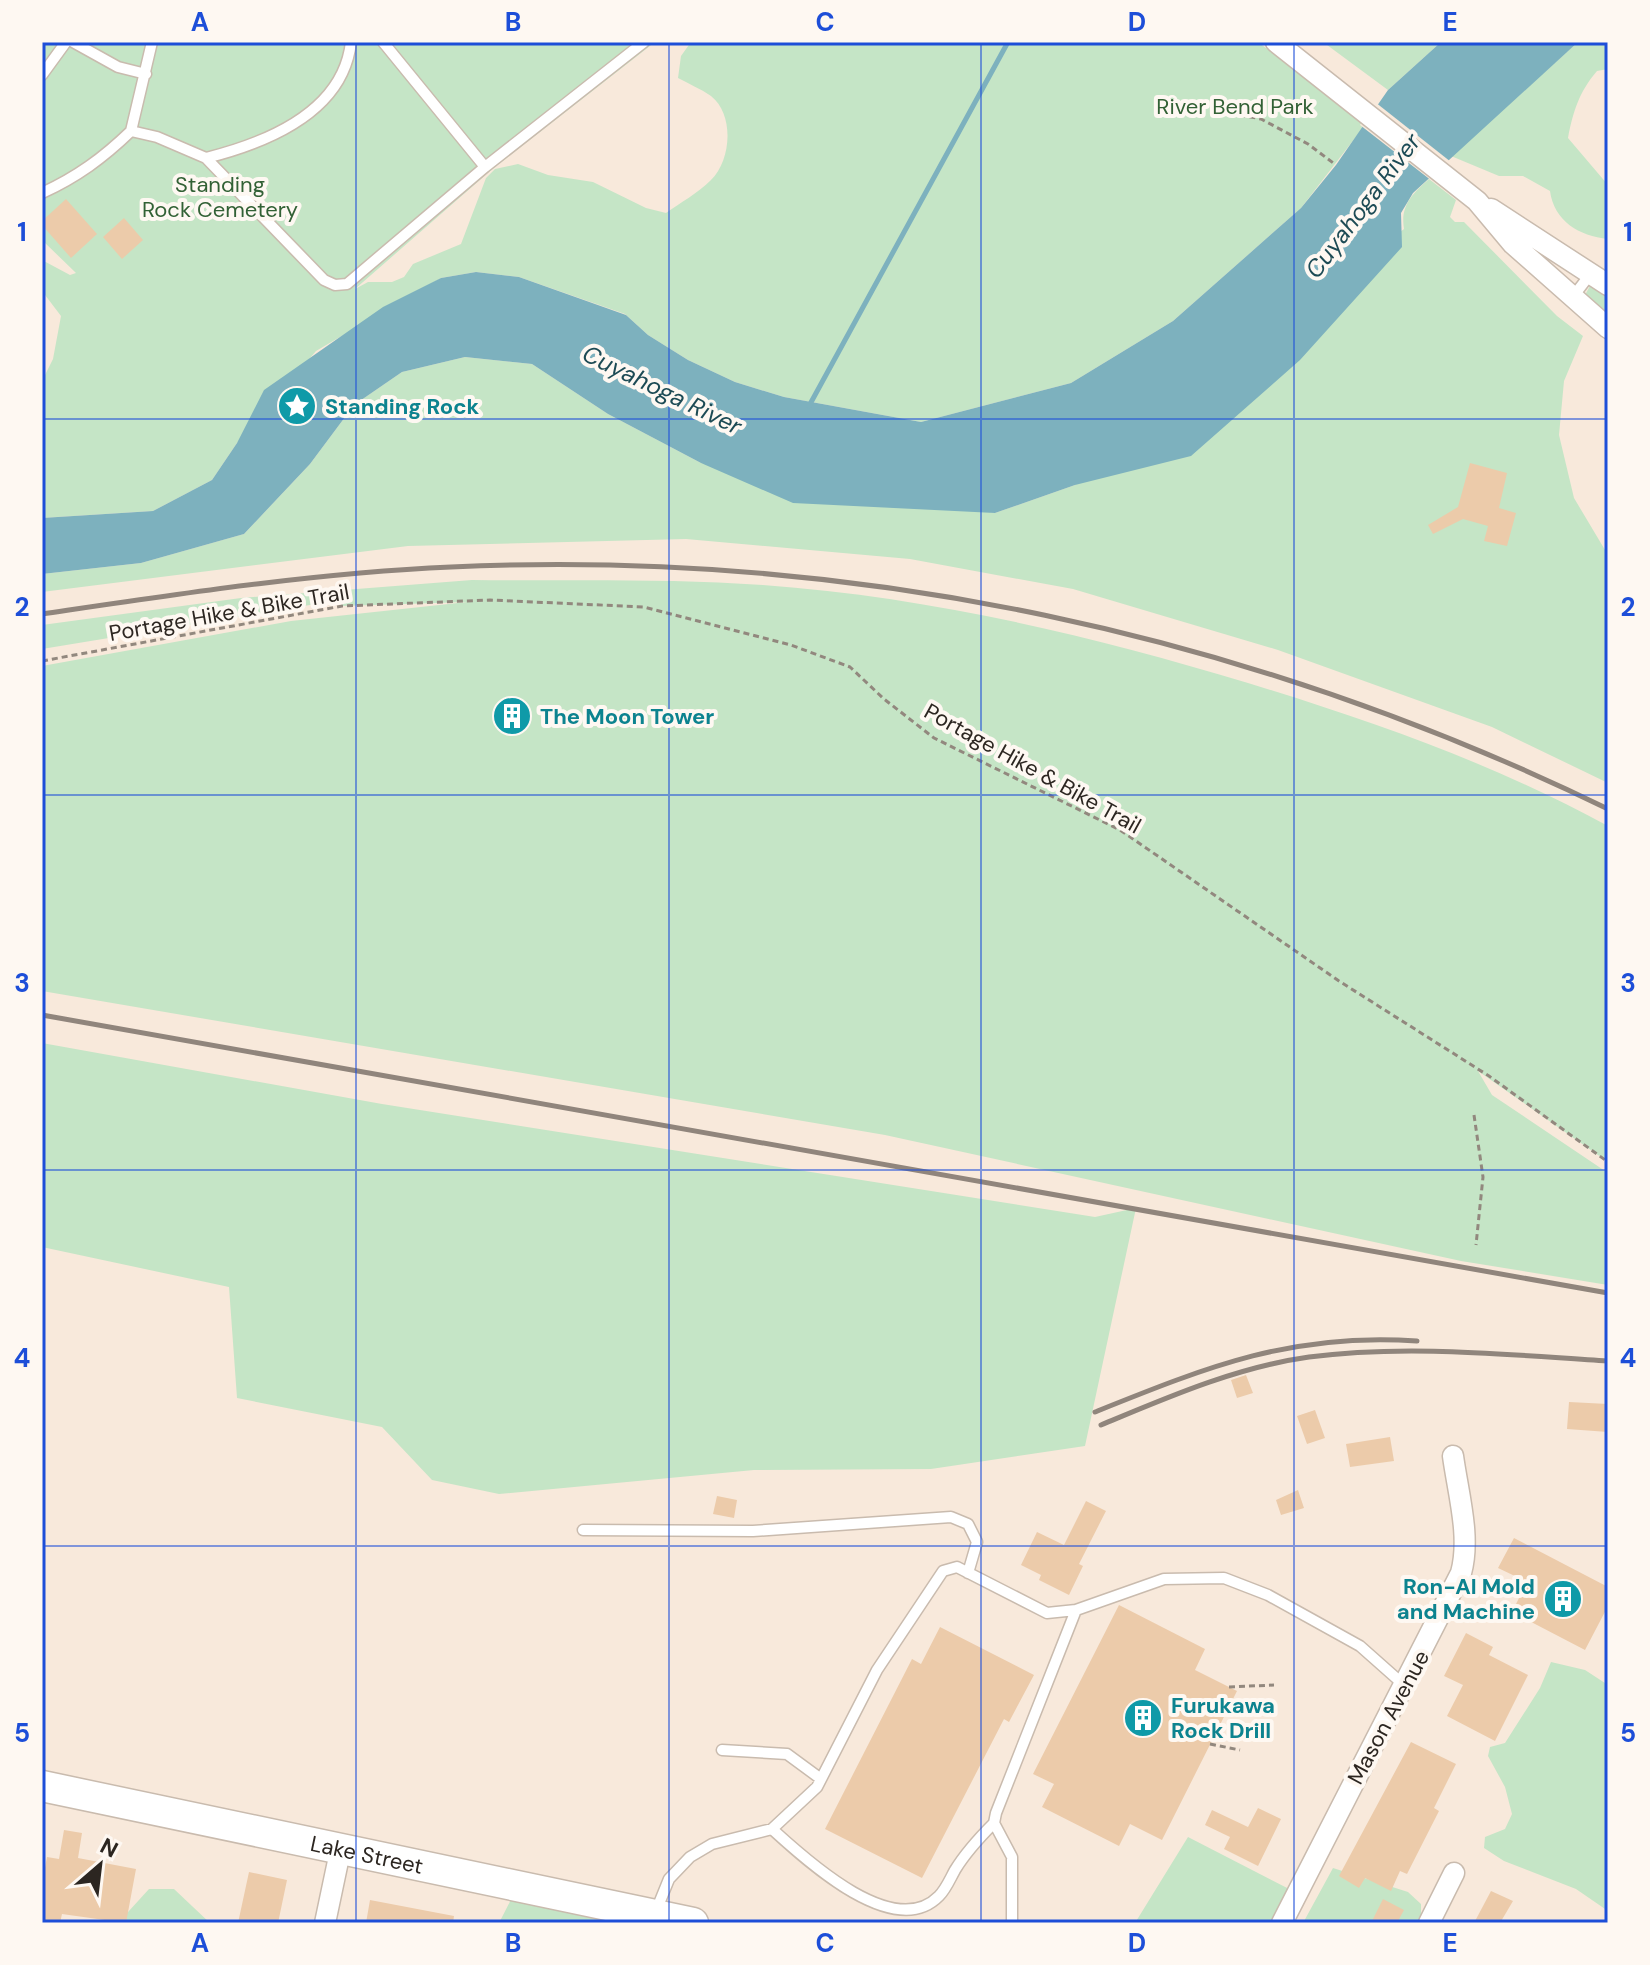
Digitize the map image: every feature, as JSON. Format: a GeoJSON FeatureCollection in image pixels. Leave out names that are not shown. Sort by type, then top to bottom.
{"type":"FeatureCollection","features":[{"type":"Feature","properties":{"kind":"street"},"geometry":{"type":"LineString","coordinates":[[1276,42],[1470,196],[1600,279]]}},
{"type":"Feature","properties":{"kind":"street"},"geometry":{"type":"LineString","coordinates":[[1470,196],[1513,244],[1608,328]]}},
{"type":"Feature","properties":{"kind":"street","name":"Mason Avenue"},"geometry":{"type":"LineString","coordinates":[[1282,1923],[1435,1628],[1465,1559],[1453,1456]]}},
{"type":"Feature","properties":{"kind":"street","name":"Lake Street"},"geometry":{"type":"LineString","coordinates":[[42,1788],[341,1847],[693,1923]]}},
{"type":"Feature","properties":{"kind":"street"},"geometry":{"type":"LineString","coordinates":[[325,1923],[341,1847]]}},
{"type":"Feature","properties":{"kind":"street"},"geometry":{"type":"LineString","coordinates":[[1429,1923],[1454,1873]]}},
{"type":"Feature","properties":{"kind":"lane"},"geometry":{"type":"LineString","coordinates":[[42,75],[66,42]]}},
{"type":"Feature","properties":{"kind":"lane"},"geometry":{"type":"LineString","coordinates":[[73,42],[118,67],[146,74]]}},
{"type":"Feature","properties":{"kind":"lane"},"geometry":{"type":"LineString","coordinates":[[42,193],[72,180],[105,156],[131,131],[152,42]]}},
{"type":"Feature","properties":{"kind":"lane"},"geometry":{"type":"LineString","coordinates":[[206,158],[273,137],[322,101],[339,79],[351,42]]}},
{"type":"Feature","properties":{"kind":"lane"},"geometry":{"type":"LineString","coordinates":[[383,42],[485,167]]}},
{"type":"Feature","properties":{"kind":"lane"},"geometry":{"type":"LineString","coordinates":[[131,131],[157,137],[206,158],[324,280],[335,285],[347,284],[485,167],[644,42]]}},
{"type":"Feature","properties":{"kind":"lane"},"geometry":{"type":"LineString","coordinates":[[1572,298],[1600,279]]}},
{"type":"Feature","properties":{"kind":"lane"},"geometry":{"type":"LineString","coordinates":[[583,1530],[753,1531],[951,1517],[968,1524],[977,1542],[968,1573]]}},
{"type":"Feature","properties":{"kind":"lane"},"geometry":{"type":"LineString","coordinates":[[655,1915],[669,1879],[690,1857],[712,1844],[772,1829],[810,1794],[821,1779],[877,1670],[935,1578],[943,1571],[957,1567],[1047,1613],[1076,1610],[1164,1579],[1224,1578],[1268,1595],[1360,1646],[1404,1685]]}},
{"type":"Feature","properties":{"kind":"lane"},"geometry":{"type":"LineString","coordinates":[[772,1829],[860,1898],[902,1909],[931,1904],[942,1894],[976,1841],[994,1823],[1076,1610]]}},
{"type":"Feature","properties":{"kind":"lane"},"geometry":{"type":"LineString","coordinates":[[722,1750],[787,1754],[821,1779]]}},
{"type":"Feature","properties":{"kind":"lane"},"geometry":{"type":"LineString","coordinates":[[994,1823],[1012,1857],[1012,1923]]}},
{"type":"Feature","properties":{"kind":"path"},"geometry":{"type":"LineString","coordinates":[[1220,111],[1261,119],[1308,144],[1336,165]]}},
{"type":"Feature","properties":{"kind":"path","name":"Portage Hike & Bike Trail"},"geometry":{"type":"LineString","coordinates":[[42,661],[230,629],[342,606],[490,600],[644,607],[791,645],[850,667],[884,699],[934,738],[1120,830],[1339,981],[1489,1076],[1608,1162]]}},
{"type":"Feature","properties":{"kind":"path"},"geometry":{"type":"LineString","coordinates":[[1474,1115],[1483,1177],[1476,1245]]}},
{"type":"Feature","properties":{"kind":"path"},"geometry":{"type":"LineString","coordinates":[[1229,1687],[1274,1685]]}},
{"type":"Feature","properties":{"kind":"path"},"geometry":{"type":"LineString","coordinates":[[1210,1744],[1240,1750]]}},
{"type":"Feature","properties":{"kind":"green space"},"geometry":{"type":"Polygon","coordinates":[[[42,42],[655,42],[489,172],[355,289],[368,282],[392,282],[404,277],[413,264],[461,244],[486,178],[495,169],[518,164],[548,175],[593,182],[646,208],[666,213],[695,194],[718,172],[728,138],[719,104],[707,93],[678,78],[681,56],[691,42],[1258,42],[1365,125],[1301,208],[1173,321],[1071,383],[921,422],[784,397],[735,382],[688,360],[648,335],[625,314],[519,277],[476,272],[441,278],[316,351],[237,443],[212,480],[153,511],[42,518],[42,381],[53,359],[61,316],[42,291],[42,260],[70,275],[76,273],[42,240],[42,42]]]}},
{"type":"Feature","properties":{"kind":"green space"},"geometry":{"type":"Polygon","coordinates":[[[1323,42],[1441,42],[1388,90],[1323,42]]]}},
{"type":"Feature","properties":{"kind":"green space"},"geometry":{"type":"Polygon","coordinates":[[[1578,42],[1608,42],[1608,69],[1597,71],[1581,95],[1568,138],[1608,185],[1608,239],[1587,234],[1570,225],[1557,211],[1550,191],[1523,176],[1499,176],[1451,156],[1578,42]]]}},
{"type":"Feature","properties":{"kind":"green space"},"geometry":{"type":"Polygon","coordinates":[[[1429,179],[1456,200],[1450,217],[1455,222],[1464,222],[1557,316],[1583,336],[1564,381],[1559,435],[1574,498],[1608,555],[1608,783],[1492,727],[1278,650],[1073,589],[910,559],[686,539],[408,546],[42,592],[42,574],[141,563],[244,534],[310,464],[354,405],[402,372],[465,357],[532,364],[608,414],[701,463],[995,513],[1075,485],[1404,229],[1404,214],[1409,201],[1429,179]]]}},
{"type":"Feature","properties":{"kind":"green space"},"geometry":{"type":"Polygon","coordinates":[[[1591,284],[1608,291],[1608,321],[1584,297],[1591,284]]]}},
{"type":"Feature","properties":{"kind":"green space"},"geometry":{"type":"Polygon","coordinates":[[[472,580],[763,585],[886,599],[1008,620],[1129,649],[1341,713],[1522,783],[1608,826],[1608,1162],[1478,1071],[1492,1095],[1608,1173],[1608,1285],[1461,1261],[885,1135],[42,991],[42,666],[291,621],[467,602],[342,606],[340,600],[42,649],[42,625],[241,598],[472,580]]]}},
{"type":"Feature","properties":{"kind":"green space"},"geometry":{"type":"Polygon","coordinates":[[[42,1043],[382,1104],[1095,1217],[1136,1208],[1085,1446],[931,1469],[754,1470],[499,1494],[432,1480],[382,1427],[237,1398],[229,1287],[42,1247],[42,1043]]]}},
{"type":"Feature","properties":{"kind":"green space"},"geometry":{"type":"Polygon","coordinates":[[[1551,1662],[1585,1670],[1608,1685],[1608,1911],[1576,1889],[1504,1861],[1484,1848],[1485,1837],[1505,1829],[1512,1814],[1505,1787],[1488,1756],[1490,1747],[1505,1743],[1540,1688],[1551,1662]]]}},
{"type":"Feature","properties":{"kind":"green space"},"geometry":{"type":"Polygon","coordinates":[[[1188,1837],[1297,1893],[1282,1923],[1135,1923],[1188,1837]]]}},
{"type":"Feature","properties":{"kind":"green space"},"geometry":{"type":"Polygon","coordinates":[[[1333,1868],[1408,1892],[1421,1904],[1421,1923],[1303,1923],[1333,1868]]]}},
{"type":"Feature","properties":{"kind":"green space"},"geometry":{"type":"Polygon","coordinates":[[[518,1886],[699,1923],[499,1923],[518,1886]]]}},
{"type":"Feature","properties":{"kind":"green space"},"geometry":{"type":"Polygon","coordinates":[[[149,1889],[174,1889],[210,1923],[118,1923],[149,1889]]]}},
{"type":"Feature","properties":{"kind":"water","name":"Cuyahoga River"},"geometry":{"type":"Polygon","coordinates":[[[1441,42],[1578,42],[1413,193],[1401,213],[1402,247],[1300,360],[1191,456],[1075,485],[995,513],[793,503],[701,463],[608,414],[532,364],[465,357],[402,372],[354,405],[310,464],[244,534],[141,563],[42,574],[42,518],[153,511],[212,480],[237,443],[264,390],[383,307],[441,278],[476,272],[519,277],[626,315],[648,335],[688,360],[735,382],[784,397],[921,422],[1071,383],[1173,321],[1301,208],[1336,165],[1388,90],[1441,42]],[[292,395],[281,402],[282,410],[292,420],[312,409],[307,397],[292,395]]]}},
{"type":"Feature","properties":{"kind":"pier"},"geometry":{"type":"Polygon","coordinates":[[[1375,102],[1451,162],[1432,181],[1360,125],[1375,102]]]}},
{"type":"Feature","properties":{"kind":"building"},"geometry":{"type":"Polygon","coordinates":[[[66,199],[97,234],[71,258],[42,225],[42,221],[66,199]]]}},
{"type":"Feature","properties":{"kind":"building"},"geometry":{"type":"Polygon","coordinates":[[[124,218],[143,240],[122,259],[103,237],[124,218]]]}},
{"type":"Feature","properties":{"kind":"building"},"geometry":{"type":"Polygon","coordinates":[[[1470,463],[1507,473],[1499,508],[1516,513],[1507,546],[1484,541],[1488,526],[1463,519],[1433,534],[1428,525],[1458,507],[1470,463]]]}},
{"type":"Feature","properties":{"kind":"building","name":"The Moon Tower"},"geometry":{"type":"Polygon","coordinates":[[[512,706],[519,709],[522,716],[519,723],[512,726],[505,723],[502,716],[505,709],[512,706]]]}},
{"type":"Feature","properties":{"kind":"building"},"geometry":{"type":"Polygon","coordinates":[[[1246,1375],[1253,1393],[1237,1398],[1231,1380],[1246,1375]]]}},
{"type":"Feature","properties":{"kind":"building"},"geometry":{"type":"Polygon","coordinates":[[[1569,1402],[1608,1404],[1608,1432],[1567,1429],[1569,1402]]]}},
{"type":"Feature","properties":{"kind":"building"},"geometry":{"type":"Polygon","coordinates":[[[1315,1410],[1325,1438],[1307,1444],[1297,1416],[1315,1410]]]}},
{"type":"Feature","properties":{"kind":"building"},"geometry":{"type":"Polygon","coordinates":[[[1390,1437],[1394,1461],[1350,1467],[1346,1444],[1390,1437]]]}},
{"type":"Feature","properties":{"kind":"building"},"geometry":{"type":"Polygon","coordinates":[[[1298,1490],[1304,1508],[1281,1515],[1276,1500],[1298,1490]]]}},
{"type":"Feature","properties":{"kind":"building"},"geometry":{"type":"Polygon","coordinates":[[[717,1496],[737,1500],[734,1518],[713,1514],[717,1496]]]}},
{"type":"Feature","properties":{"kind":"building"},"geometry":{"type":"Polygon","coordinates":[[[1086,1501],[1106,1511],[1079,1564],[1083,1566],[1069,1595],[1039,1580],[1041,1575],[1021,1565],[1037,1532],[1064,1545],[1086,1501]]]}},
{"type":"Feature","properties":{"kind":"building","name":"Ron-Al Mold and Machine"},"geometry":{"type":"Polygon","coordinates":[[[1514,1538],[1608,1587],[1608,1606],[1585,1650],[1512,1612],[1522,1592],[1514,1588],[1519,1578],[1498,1568],[1514,1538]]]}},
{"type":"Feature","properties":{"kind":"building","name":"Furukawa Rock Drill"},"geometry":{"type":"Polygon","coordinates":[[[1119,1605],[1205,1649],[1195,1670],[1237,1691],[1162,1840],[1130,1824],[1119,1846],[1042,1807],[1054,1784],[1033,1774],[1119,1605]]]}},
{"type":"Feature","properties":{"kind":"building"},"geometry":{"type":"Polygon","coordinates":[[[940,1627],[1034,1675],[1009,1722],[1004,1719],[922,1878],[825,1829],[912,1659],[921,1664],[940,1627]]]}},
{"type":"Feature","properties":{"kind":"building"},"geometry":{"type":"Polygon","coordinates":[[[1466,1633],[1493,1647],[1489,1655],[1528,1675],[1495,1741],[1447,1716],[1463,1685],[1444,1676],[1466,1633]]]}},
{"type":"Feature","properties":{"kind":"building"},"geometry":{"type":"Polygon","coordinates":[[[1411,1742],[1456,1764],[1434,1808],[1439,1811],[1407,1874],[1400,1871],[1391,1891],[1365,1878],[1359,1888],[1339,1876],[1411,1742]]]}},
{"type":"Feature","properties":{"kind":"building"},"geometry":{"type":"Polygon","coordinates":[[[1258,1808],[1281,1819],[1258,1866],[1224,1849],[1230,1837],[1205,1825],[1212,1810],[1248,1827],[1258,1808]]]}},
{"type":"Feature","properties":{"kind":"building"},"geometry":{"type":"Polygon","coordinates":[[[64,1830],[82,1833],[78,1858],[136,1869],[126,1923],[62,1914],[60,1923],[42,1923],[42,1883],[47,1857],[59,1859],[64,1830]]]}},
{"type":"Feature","properties":{"kind":"building"},"geometry":{"type":"Polygon","coordinates":[[[249,1872],[287,1880],[278,1923],[238,1923],[249,1872]]]}},
{"type":"Feature","properties":{"kind":"building"},"geometry":{"type":"Polygon","coordinates":[[[1491,1891],[1513,1901],[1500,1923],[1474,1923],[1491,1891]]]}},
{"type":"Feature","properties":{"kind":"building"},"geometry":{"type":"Polygon","coordinates":[[[1383,1899],[1404,1910],[1397,1923],[1371,1923],[1383,1899]]]}},
{"type":"Feature","properties":{"kind":"building"},"geometry":{"type":"Polygon","coordinates":[[[370,1900],[454,1916],[453,1923],[366,1923],[370,1900]]]}},
{"type":"Feature","properties":{"kind":"waterway"},"geometry":{"type":"LineString","coordinates":[[809,406],[1008,42]]}},
{"type":"Feature","properties":{"kind":"railway"},"geometry":{"type":"LineString","coordinates":[[42,614],[297,579],[451,567],[601,565],[751,572],[899,589],[1045,615],[1189,650],[1331,694],[1471,747],[1608,809]]}},
{"type":"Feature","properties":{"kind":"railway"},"geometry":{"type":"LineString","coordinates":[[42,1015],[1608,1293]]}},
{"type":"Feature","properties":{"kind":"railway"},"geometry":{"type":"LineString","coordinates":[[1095,1412],[1213,1367],[1252,1356],[1330,1342],[1417,1341]]}},
{"type":"Feature","properties":{"kind":"railway"},"geometry":{"type":"LineString","coordinates":[[1101,1425],[1229,1376],[1309,1357],[1421,1351],[1608,1361]]}},
{"type":"Feature","properties":{"kind":"place","name":"Standing Rock"},"geometry":{"type":"Point","coordinates":[297,406]}},
{"type":"Feature","properties":{"kind":"place","name":"The Moon Tower"},"geometry":{"type":"Point","coordinates":[512,716]}},
{"type":"Feature","properties":{"kind":"place","name":"Ron-Al Mold and Machine"},"geometry":{"type":"Point","coordinates":[1563,1599]}},
{"type":"Feature","properties":{"kind":"place","name":"Furukawa Rock Drill"},"geometry":{"type":"Point","coordinates":[1143,1718]}},
{"type":"Feature","properties":{"kind":"park label","name":"River Bend Park"},"geometry":{"type":"Point","coordinates":[1235,106]}},
{"type":"Feature","properties":{"kind":"park label","name":"Standing Rock Cemetery"},"geometry":{"type":"Point","coordinates":[220,196]}}]}
